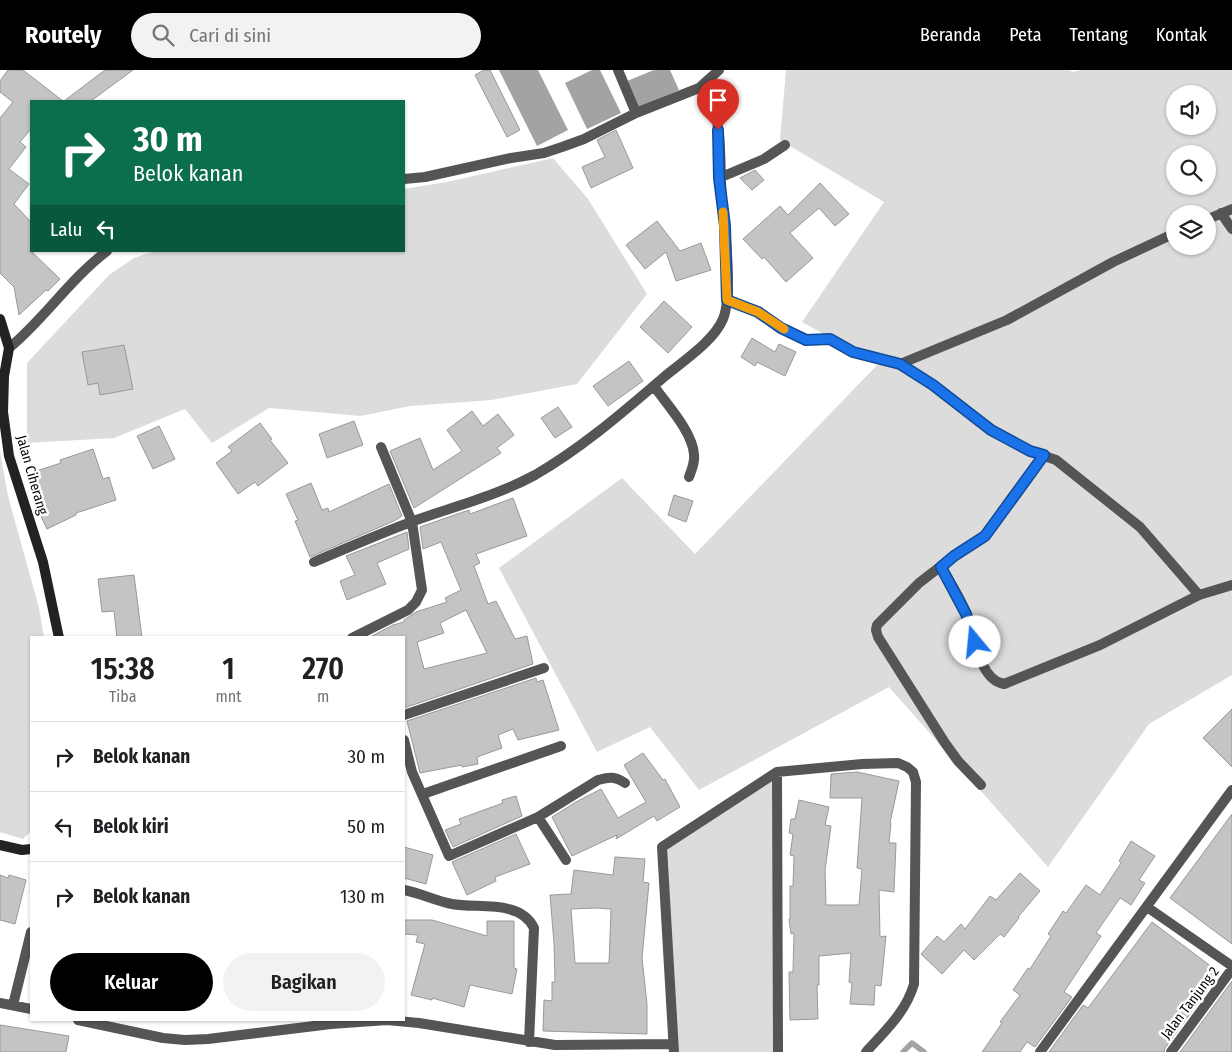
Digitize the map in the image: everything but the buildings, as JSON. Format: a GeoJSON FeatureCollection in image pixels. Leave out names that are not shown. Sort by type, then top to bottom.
{"type":"FeatureCollection","features":[{"type":"Feature","properties":{"kind":"street"},"geometry":{"type":"LineString","coordinates":[[618,70],[636,113]]}},
{"type":"Feature","properties":{"kind":"street"},"geometry":{"type":"LineString","coordinates":[[405,179],[425,177],[511,158],[544,153],[584,139],[636,113],[699,88],[719,70]]}},
{"type":"Feature","properties":{"kind":"street"},"geometry":{"type":"LineString","coordinates":[[314,562],[534,475],[583,443],[697,350],[718,329],[724,318],[727,300],[725,226],[719,178],[718,130],[714,110],[709,98],[699,88]]}},
{"type":"Feature","properties":{"kind":"street"},"geometry":{"type":"LineString","coordinates":[[719,178],[757,163],[785,145]]}},
{"type":"Feature","properties":{"kind":"street"},"geometry":{"type":"LineString","coordinates":[[1216,215],[1232,209]]}},
{"type":"Feature","properties":{"kind":"street"},"geometry":{"type":"LineString","coordinates":[[1221,213],[1232,229]]}},
{"type":"Feature","properties":{"kind":"street"},"geometry":{"type":"LineString","coordinates":[[900,364],[1007,320],[1113,262],[1166,237]]}},
{"type":"Feature","properties":{"kind":"street"},"geometry":{"type":"LineString","coordinates":[[9,348],[36,324],[81,273],[106,252]]}},
{"type":"Feature","properties":{"kind":"street"},"geometry":{"type":"LineString","coordinates":[[727,300],[758,312],[781,328],[806,340],[830,339],[853,352],[900,364],[933,385],[991,430],[1030,451],[1056,460],[1140,526],[1199,595]]}},
{"type":"Feature","properties":{"kind":"street","name":"Jalan Ciherang"},"geometry":{"type":"LineString","coordinates":[[0,319],[9,348],[4,376],[3,412],[9,456],[43,562],[59,636]]}},
{"type":"Feature","properties":{"kind":"street"},"geometry":{"type":"LineString","coordinates":[[654,386],[691,439],[694,463],[689,476]]}},
{"type":"Feature","properties":{"kind":"street"},"geometry":{"type":"LineString","coordinates":[[356,636],[408,610],[420,596],[422,590],[412,522],[381,447]]}},
{"type":"Feature","properties":{"kind":"street"},"geometry":{"type":"LineString","coordinates":[[981,784],[958,761],[945,743],[878,637],[876,630],[877,625],[919,583],[954,556],[985,536],[1044,455]]}},
{"type":"Feature","properties":{"kind":"street"},"geometry":{"type":"LineString","coordinates":[[941,567],[966,614],[979,656],[988,675],[997,683],[1004,684],[1100,645],[1199,595],[1232,585]]}},
{"type":"Feature","properties":{"kind":"street"},"geometry":{"type":"LineString","coordinates":[[405,715],[544,668]]}},
{"type":"Feature","properties":{"kind":"street"},"geometry":{"type":"LineString","coordinates":[[423,794],[561,746]]}},
{"type":"Feature","properties":{"kind":"street"},"geometry":{"type":"LineString","coordinates":[[405,748],[408,773],[423,794],[449,856],[538,817],[598,780],[610,777],[618,778],[625,783]]}},
{"type":"Feature","properties":{"kind":"street"},"geometry":{"type":"LineString","coordinates":[[398,1021],[529,1042],[540,1048],[575,1046],[673,1048],[662,847],[776,772],[885,762],[898,763],[913,772],[916,782],[914,984],[906,1006],[866,1052]]}},
{"type":"Feature","properties":{"kind":"street"},"geometry":{"type":"LineString","coordinates":[[776,772],[778,1052]]}},
{"type":"Feature","properties":{"kind":"street"},"geometry":{"type":"LineString","coordinates":[[1040,1052],[1232,790]]}},
{"type":"Feature","properties":{"kind":"street"},"geometry":{"type":"LineString","coordinates":[[538,817],[566,860]]}},
{"type":"Feature","properties":{"kind":"street"},"geometry":{"type":"LineString","coordinates":[[0,845],[22,850],[30,849]]}},
{"type":"Feature","properties":{"kind":"street"},"geometry":{"type":"LineString","coordinates":[[405,890],[452,904],[501,907],[517,912],[530,921],[534,928],[529,1042]]}},
{"type":"Feature","properties":{"kind":"street"},"geometry":{"type":"LineString","coordinates":[[1147,906],[1232,968]]}},
{"type":"Feature","properties":{"kind":"street"},"geometry":{"type":"LineString","coordinates":[[13,1005],[30,936]]}},
{"type":"Feature","properties":{"kind":"street","name":"Jalan Tanjung 2"},"geometry":{"type":"LineString","coordinates":[[1171,1052],[1232,968]]}},
{"type":"Feature","properties":{"kind":"street"},"geometry":{"type":"LineString","coordinates":[[0,1003],[30,1010]]}},
{"type":"Feature","properties":{"kind":"street"},"geometry":{"type":"LineString","coordinates":[[83,1021],[163,1038],[185,1040],[373,1021]]}},
{"type":"Feature","properties":{"kind":"shaded area"},"geometry":{"type":"Polygon","coordinates":[[[499,70],[538,70],[568,130],[537,146],[499,70]]]}},
{"type":"Feature","properties":{"kind":"shaded area"},"geometry":{"type":"Polygon","coordinates":[[[592,70],[600,70],[621,113],[587,129],[565,83],[592,70]]]}},
{"type":"Feature","properties":{"kind":"shaded area"},"geometry":{"type":"Polygon","coordinates":[[[654,70],[670,70],[679,90],[638,108],[627,81],[654,70]]]}},
{"type":"Feature","properties":{"kind":"shaded area"},"geometry":{"type":"Polygon","coordinates":[[[786,70],[1069,70],[1073,72],[1081,70],[1232,70],[1232,675],[1149,724],[1048,867],[889,687],[699,790],[650,727],[597,752],[499,568],[622,478],[695,554],[878,364],[802,322],[884,202],[780,140],[786,70]]]}},
{"type":"Feature","properties":{"kind":"shaded area"},"geometry":{"type":"Polygon","coordinates":[[[553,158],[588,199],[647,294],[577,384],[492,400],[410,406],[361,416],[269,408],[212,443],[185,409],[114,438],[27,443],[27,363],[109,275],[134,258],[152,252],[405,252],[405,189],[447,182],[553,158]]]}},
{"type":"Feature","properties":{"kind":"shaded area"},"geometry":{"type":"Polygon","coordinates":[[[0,452],[8,496],[39,608],[44,636],[30,636],[30,832],[23,839],[0,832],[0,452]]]}},
{"type":"Feature","properties":{"kind":"shaded area"},"geometry":{"type":"Polygon","coordinates":[[[777,772],[778,1052],[674,1052],[662,847],[777,772]]]}},
{"type":"Feature","properties":{"kind":"waterway"},"geometry":{"type":"LineString","coordinates":[[903,1052],[912,1043],[924,1052]]}},
{"type":"Feature","properties":{"kind":"slow traffic"},"geometry":{"type":"LineString","coordinates":[[723,212],[727,300],[766,316],[784,329]]}},
{"type":"Feature","properties":{"kind":"route"},"geometry":{"type":"LineString","coordinates":[[718,130],[719,178],[725,226],[727,300],[766,316],[781,328],[806,340],[830,339],[853,352],[900,364],[933,385],[991,430],[1030,451],[1044,455],[985,536],[971,547],[954,556],[941,567],[966,614],[975,642]]}}]}
